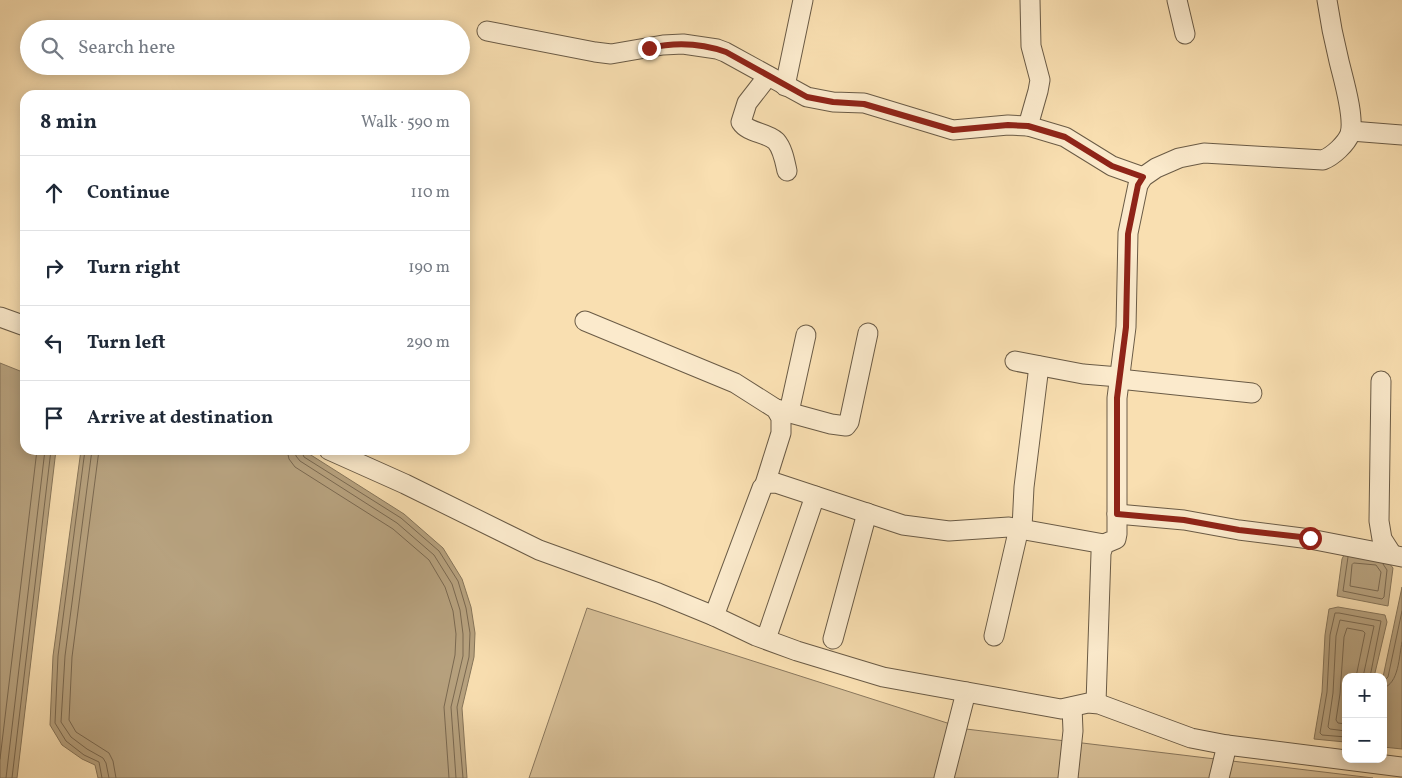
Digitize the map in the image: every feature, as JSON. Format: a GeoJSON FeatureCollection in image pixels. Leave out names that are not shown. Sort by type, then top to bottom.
{"type":"FeatureCollection","features":[{"type":"Feature","properties":{"kind":"street"},"geometry":{"type":"LineString","coordinates":[[785,86],[803,0]]}},
{"type":"Feature","properties":{"kind":"street"},"geometry":{"type":"LineString","coordinates":[[1028,126],[1040,80],[1030,46],[1030,0]]}},
{"type":"Feature","properties":{"kind":"street"},"geometry":{"type":"LineString","coordinates":[[1177,0],[1185,34]]}},
{"type":"Feature","properties":{"kind":"street"},"geometry":{"type":"LineString","coordinates":[[1096,704],[1101,553],[1109,541],[1117,514],[1117,398],[1114,378],[1126,327],[1128,234],[1138,185],[1143,177],[1156,168],[1179,158],[1204,153],[1323,160],[1329,158],[1342,145],[1350,131],[1349,105],[1327,0]]}},
{"type":"Feature","properties":{"kind":"street"},"geometry":{"type":"LineString","coordinates":[[487,31],[611,54],[672,44],[706,47],[726,52],[807,97],[833,102],[864,104],[953,130],[1008,125],[1028,126],[1065,137],[1112,166],[1143,177]]}},
{"type":"Feature","properties":{"kind":"street"},"geometry":{"type":"LineString","coordinates":[[768,76],[748,103],[741,122],[746,127],[775,141],[781,149],[788,171]]}},
{"type":"Feature","properties":{"kind":"street"},"geometry":{"type":"LineString","coordinates":[[1350,131],[1402,135]]}},
{"type":"Feature","properties":{"kind":"street"},"geometry":{"type":"LineString","coordinates":[[0,317],[20,324]]}},
{"type":"Feature","properties":{"kind":"street"},"geometry":{"type":"LineString","coordinates":[[585,321],[735,384],[782,411],[841,426],[846,426],[850,422],[868,332]]}},
{"type":"Feature","properties":{"kind":"street"},"geometry":{"type":"LineString","coordinates":[[714,616],[782,433],[782,411],[806,334]]}},
{"type":"Feature","properties":{"kind":"street"},"geometry":{"type":"LineString","coordinates":[[1014,361],[1114,378],[1252,393]]}},
{"type":"Feature","properties":{"kind":"street"},"geometry":{"type":"LineString","coordinates":[[994,636],[1020,528],[1039,366]]}},
{"type":"Feature","properties":{"kind":"street"},"geometry":{"type":"LineString","coordinates":[[1381,382],[1378,521],[1382,539],[1396,555]]}},
{"type":"Feature","properties":{"kind":"street"},"geometry":{"type":"LineString","coordinates":[[340,455],[405,484],[523,543],[714,616],[797,651],[883,677],[1061,709],[1088,703],[1096,704],[1191,738],[1366,770],[1402,767]]}},
{"type":"Feature","properties":{"kind":"street"},"geometry":{"type":"LineString","coordinates":[[764,484],[776,483],[903,525],[927,529],[949,531],[1009,527],[1109,541]]}},
{"type":"Feature","properties":{"kind":"street"},"geometry":{"type":"LineString","coordinates":[[766,639],[816,496]]}},
{"type":"Feature","properties":{"kind":"street"},"geometry":{"type":"LineString","coordinates":[[832,639],[867,513]]}},
{"type":"Feature","properties":{"kind":"street"},"geometry":{"type":"LineString","coordinates":[[1117,514],[1184,520],[1239,530],[1310,538],[1396,555]]}},
{"type":"Feature","properties":{"kind":"street"},"geometry":{"type":"LineString","coordinates":[[944,778],[966,692]]}},
{"type":"Feature","properties":{"kind":"street"},"geometry":{"type":"LineString","coordinates":[[1068,778],[1073,731],[1072,707]]}},
{"type":"Feature","properties":{"kind":"street"},"geometry":{"type":"LineString","coordinates":[[1219,778],[1227,745]]}},
{"type":"Feature","properties":{"kind":"shaded area"},"geometry":{"type":"Polygon","coordinates":[[[587,608],[966,729],[1373,778],[529,778],[587,608]]]}},
{"type":"Feature","properties":{"kind":"water"},"geometry":{"type":"Polygon","coordinates":[[[0,363],[20,371],[20,455],[55,455],[17,778],[0,778],[0,363]]]}},
{"type":"Feature","properties":{"kind":"water"},"geometry":{"type":"Polygon","coordinates":[[[80,455],[311,455],[404,514],[443,548],[462,579],[471,607],[475,633],[474,657],[462,708],[467,778],[98,778],[95,765],[82,759],[62,745],[50,725],[53,656],[80,455]]]}},
{"type":"Feature","properties":{"kind":"water"},"geometry":{"type":"Polygon","coordinates":[[[1346,551],[1382,554],[1393,568],[1388,606],[1337,596],[1342,559],[1346,551]]]}},
{"type":"Feature","properties":{"kind":"water"},"geometry":{"type":"Polygon","coordinates":[[[1402,587],[1402,749],[1387,747],[1387,673],[1384,673],[1402,587]]]}},
{"type":"Feature","properties":{"kind":"water"},"geometry":{"type":"Polygon","coordinates":[[[1338,607],[1385,615],[1387,622],[1375,673],[1342,673],[1342,742],[1314,739],[1322,692],[1325,635],[1329,609],[1338,607]]]}},
{"type":"Feature","properties":{"kind":"route"},"geometry":{"type":"LineString","coordinates":[[649,48],[683,44],[717,49],[726,52],[807,97],[879,107],[938,127],[953,130],[970,130],[1008,125],[1028,126],[1065,137],[1112,166],[1143,177],[1138,185],[1128,234],[1126,327],[1117,398],[1117,514],[1184,520],[1239,530],[1310,538]]}}]}
